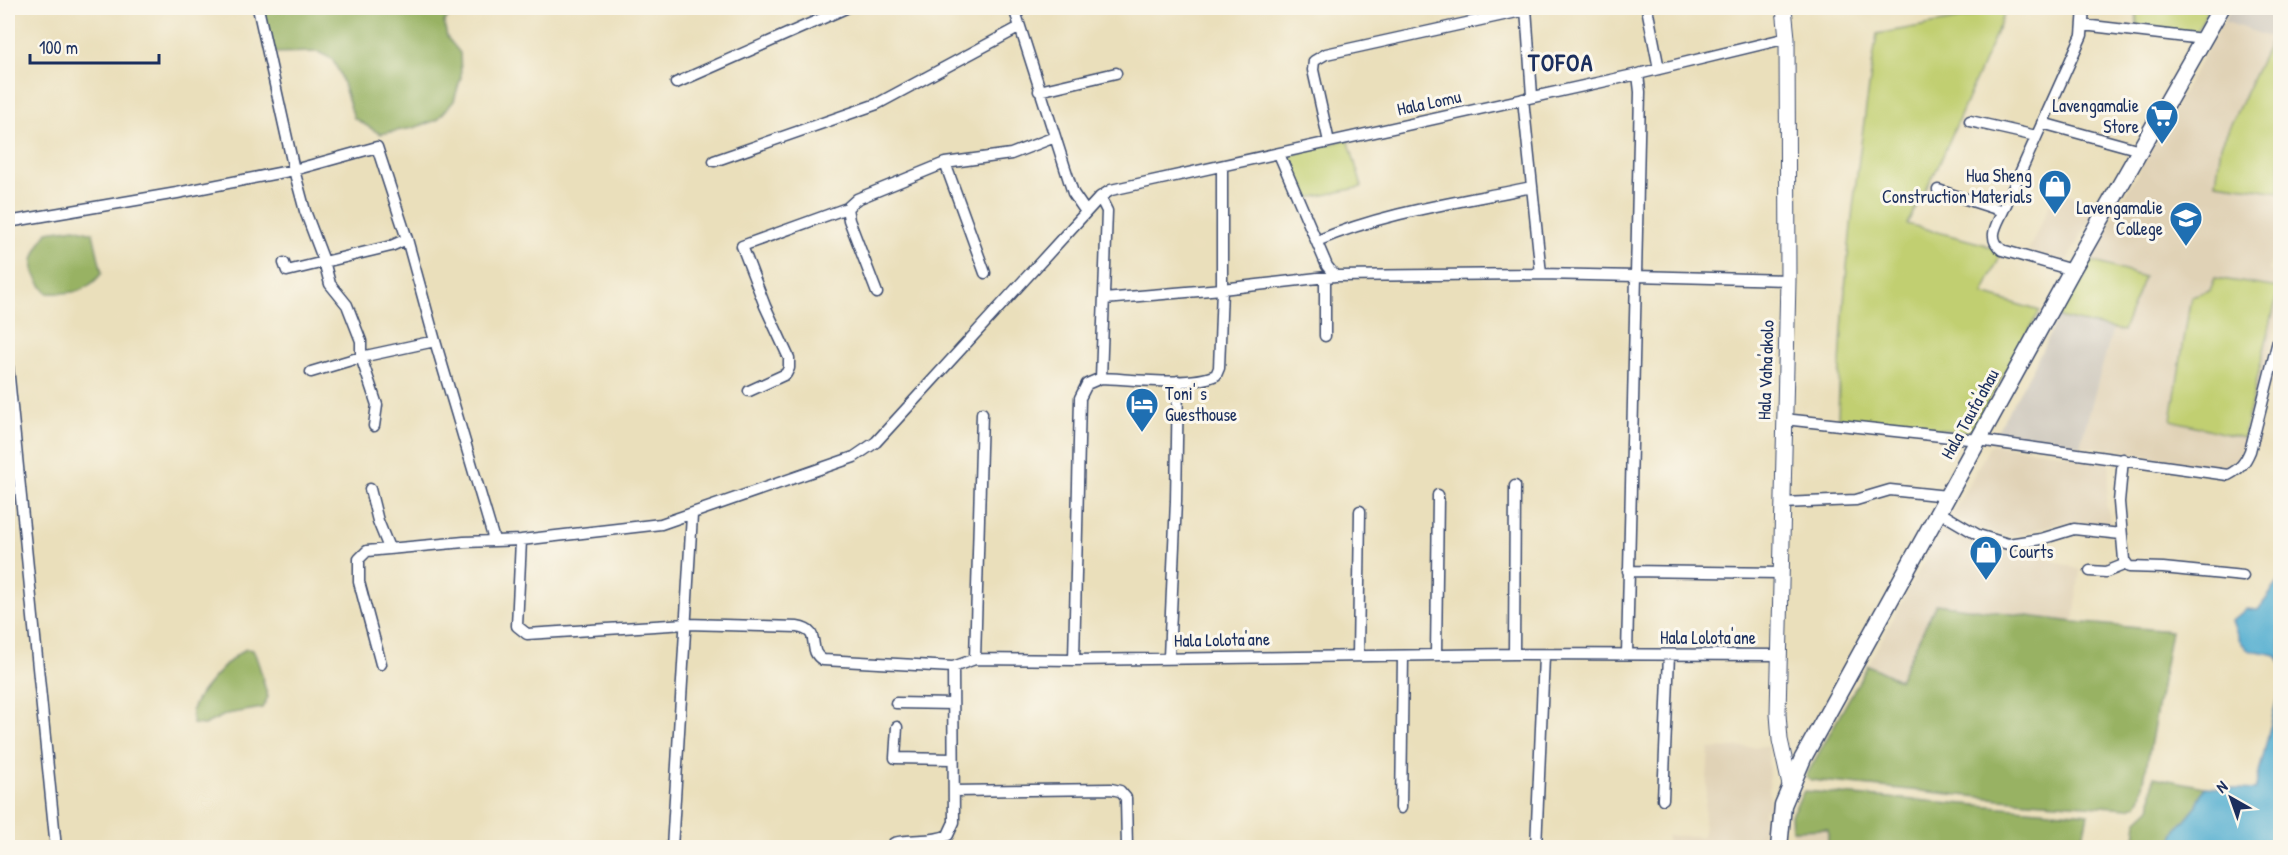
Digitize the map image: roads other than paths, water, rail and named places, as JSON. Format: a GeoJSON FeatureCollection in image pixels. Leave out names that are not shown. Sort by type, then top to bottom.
{"type":"FeatureCollection","features":[{"type":"Feature","properties":{"kind":"main road","name":"Hala Vaha'akolo"},"geometry":{"type":"LineString","coordinates":[[1784,8],[1787,38],[1788,280],[1778,714],[1779,733],[1790,785]]}},
{"type":"Feature","properties":{"kind":"main road","name":"Hala Taufa'ahau"},"geometry":{"type":"LineString","coordinates":[[1779,848],[1783,805],[1803,758],[2072,270],[2221,8]]}},
{"type":"Feature","properties":{"kind":"main road"},"geometry":{"type":"LineString","coordinates":[[1779,733],[1803,758]]}},
{"type":"Feature","properties":{"kind":"street"},"geometry":{"type":"LineString","coordinates":[[258,8],[305,211],[330,284],[347,305],[361,341],[361,357],[377,405],[374,426]]}},
{"type":"Feature","properties":{"kind":"street"},"geometry":{"type":"LineString","coordinates":[[676,83],[846,8]]}},
{"type":"Feature","properties":{"kind":"street"},"geometry":{"type":"LineString","coordinates":[[1014,8],[1073,193],[1086,212]]}},
{"type":"Feature","properties":{"kind":"street"},"geometry":{"type":"LineString","coordinates":[[1647,8],[1659,69]]}},
{"type":"Feature","properties":{"kind":"street"},"geometry":{"type":"LineString","coordinates":[[2072,270],[2002,250],[1994,242],[1993,237],[2002,211],[2082,35],[2084,8]]}},
{"type":"Feature","properties":{"kind":"street"},"geometry":{"type":"LineString","coordinates":[[1329,142],[1313,70],[1314,61],[1326,54],[1526,9],[1532,187],[1541,274]]}},
{"type":"Feature","properties":{"kind":"street"},"geometry":{"type":"LineString","coordinates":[[2083,25],[2203,39]]}},
{"type":"Feature","properties":{"kind":"street"},"geometry":{"type":"LineString","coordinates":[[714,161],[877,104],[1020,27]]}},
{"type":"Feature","properties":{"kind":"street","name":"Hala Lomu"},"geometry":{"type":"LineString","coordinates":[[381,664],[359,582],[359,559],[367,551],[494,540],[521,540],[661,524],[854,457],[876,442],[1086,212],[1111,190],[1638,74],[1787,38]]}},
{"type":"Feature","properties":{"kind":"street"},"geometry":{"type":"LineString","coordinates":[[1039,91],[1116,73]]}},
{"type":"Feature","properties":{"kind":"street"},"geometry":{"type":"LineString","coordinates":[[1627,654],[1640,92],[1638,74]]}},
{"type":"Feature","properties":{"kind":"street"},"geometry":{"type":"LineString","coordinates":[[1970,121],[2036,136]]}},
{"type":"Feature","properties":{"kind":"street"},"geometry":{"type":"LineString","coordinates":[[2042,123],[2140,150]]}},
{"type":"Feature","properties":{"kind":"street"},"geometry":{"type":"LineString","coordinates":[[749,391],[786,374],[789,368],[789,358],[765,306],[742,246],[847,208],[857,199],[945,163],[1011,154],[1055,137]]}},
{"type":"Feature","properties":{"kind":"street"},"geometry":{"type":"LineString","coordinates":[[8,222],[294,170],[377,147],[407,239],[494,540]]}},
{"type":"Feature","properties":{"kind":"street"},"geometry":{"type":"LineString","coordinates":[[1279,154],[1330,277],[1325,336]]}},
{"type":"Feature","properties":{"kind":"street"},"geometry":{"type":"LineString","coordinates":[[945,163],[985,273]]}},
{"type":"Feature","properties":{"kind":"street"},"geometry":{"type":"LineString","coordinates":[[1074,660],[1080,398],[1087,384],[1101,378],[1178,381],[1209,379],[1216,375],[1219,368],[1222,289],[1222,167]]}},
{"type":"Feature","properties":{"kind":"street"},"geometry":{"type":"LineString","coordinates":[[1317,241],[1374,220],[1532,187]]}},
{"type":"Feature","properties":{"kind":"street"},"geometry":{"type":"LineString","coordinates":[[1938,190],[2002,211]]}},
{"type":"Feature","properties":{"kind":"street"},"geometry":{"type":"LineString","coordinates":[[1101,197],[1107,212],[1101,378]]}},
{"type":"Feature","properties":{"kind":"street"},"geometry":{"type":"LineString","coordinates":[[847,208],[849,220],[877,293]]}},
{"type":"Feature","properties":{"kind":"street"},"geometry":{"type":"LineString","coordinates":[[284,263],[287,271],[391,246],[407,239]]}},
{"type":"Feature","properties":{"kind":"street"},"geometry":{"type":"LineString","coordinates":[[1104,299],[1330,277],[1541,274],[1788,280]]}},
{"type":"Feature","properties":{"kind":"street"},"geometry":{"type":"LineString","coordinates":[[1784,419],[1978,440],[2228,475],[2245,463],[2250,451],[2280,333]]}},
{"type":"Feature","properties":{"kind":"street"},"geometry":{"type":"LineString","coordinates":[[311,372],[361,357],[435,341]]}},
{"type":"Feature","properties":{"kind":"street"},"geometry":{"type":"LineString","coordinates":[[8,367],[56,848]]}},
{"type":"Feature","properties":{"kind":"street"},"geometry":{"type":"LineString","coordinates":[[1169,657],[1176,501],[1178,381]]}},
{"type":"Feature","properties":{"kind":"street"},"geometry":{"type":"LineString","coordinates":[[975,659],[982,413]]}},
{"type":"Feature","properties":{"kind":"street"},"geometry":{"type":"LineString","coordinates":[[2123,459],[2119,502],[2126,564]]}},
{"type":"Feature","properties":{"kind":"street"},"geometry":{"type":"LineString","coordinates":[[1514,654],[1515,486]]}},
{"type":"Feature","properties":{"kind":"street"},"geometry":{"type":"LineString","coordinates":[[370,489],[378,521],[389,548]]}},
{"type":"Feature","properties":{"kind":"street"},"geometry":{"type":"LineString","coordinates":[[1782,503],[1856,500],[1890,490],[1947,496]]}},
{"type":"Feature","properties":{"kind":"street"},"geometry":{"type":"LineString","coordinates":[[1436,655],[1438,495]]}},
{"type":"Feature","properties":{"kind":"street"},"geometry":{"type":"LineString","coordinates":[[1358,656],[1360,511]]}},
{"type":"Feature","properties":{"kind":"street"},"geometry":{"type":"LineString","coordinates":[[1938,512],[1978,535],[2008,544],[2042,539],[2074,529],[2121,534]]}},
{"type":"Feature","properties":{"kind":"street"},"geometry":{"type":"LineString","coordinates":[[672,848],[692,515]]}},
{"type":"Feature","properties":{"kind":"street"},"geometry":{"type":"LineString","coordinates":[[521,540],[517,626],[527,634],[686,624]]}},
{"type":"Feature","properties":{"kind":"street"},"geometry":{"type":"LineString","coordinates":[[2090,571],[2106,572],[2126,564],[2134,568],[2163,568],[2243,576]]}},
{"type":"Feature","properties":{"kind":"street"},"geometry":{"type":"LineString","coordinates":[[1628,571],[1781,573]]}},
{"type":"Feature","properties":{"kind":"street","name":"Hala Lolota'ane"},"geometry":{"type":"LineString","coordinates":[[686,624],[806,629],[813,636],[814,650],[818,657],[824,660],[953,666],[975,659],[1074,660],[1514,654],[1544,656],[1780,655]]}},
{"type":"Feature","properties":{"kind":"street"},"geometry":{"type":"LineString","coordinates":[[1663,799],[1669,655]]}},
{"type":"Feature","properties":{"kind":"street"},"geometry":{"type":"LineString","coordinates":[[1401,808],[1403,656]]}},
{"type":"Feature","properties":{"kind":"street"},"geometry":{"type":"LineString","coordinates":[[1536,848],[1544,656]]}},
{"type":"Feature","properties":{"kind":"street"},"geometry":{"type":"LineString","coordinates":[[894,848],[894,843],[941,838],[948,834],[954,822],[953,666]]}},
{"type":"Feature","properties":{"kind":"street"},"geometry":{"type":"LineString","coordinates":[[896,703],[953,704]]}},
{"type":"Feature","properties":{"kind":"street"},"geometry":{"type":"LineString","coordinates":[[897,727],[895,758],[952,759]]}},
{"type":"Feature","properties":{"kind":"street"},"geometry":{"type":"LineString","coordinates":[[954,791],[1111,789],[1120,791],[1126,798],[1127,848]]}},
{"type":"Feature","properties":{"kind":"water"},"geometry":{"type":"Polygon","coordinates":[[[2280,580],[2280,662],[2276,655],[2247,649],[2240,641],[2232,621],[2246,609],[2258,610],[2280,580]]]}},
{"type":"Feature","properties":{"kind":"water"},"geometry":{"type":"Polygon","coordinates":[[[2280,686],[2280,847],[2168,847],[2178,828],[2197,805],[2205,787],[2255,790],[2280,686]]]}},
{"type":"Feature","properties":{"kind":"place","name":"Lavengamalie Store"},"geometry":{"type":"Point","coordinates":[2162,145]}},
{"type":"Feature","properties":{"kind":"place","name":"Hua Sheng Construction Materials"},"geometry":{"type":"Point","coordinates":[2055,215]}},
{"type":"Feature","properties":{"kind":"place","name":"Lavengamalie College"},"geometry":{"type":"Point","coordinates":[2186,247]}},
{"type":"Feature","properties":{"kind":"place","name":"Toni' s Guesthouse"},"geometry":{"type":"Point","coordinates":[1142,433]}},
{"type":"Feature","properties":{"kind":"place","name":"Courts"},"geometry":{"type":"Point","coordinates":[1986,581]}},
{"type":"Feature","properties":{"kind":"district","name":"TOFOA"},"geometry":{"type":"Point","coordinates":[1561,63]}}]}
